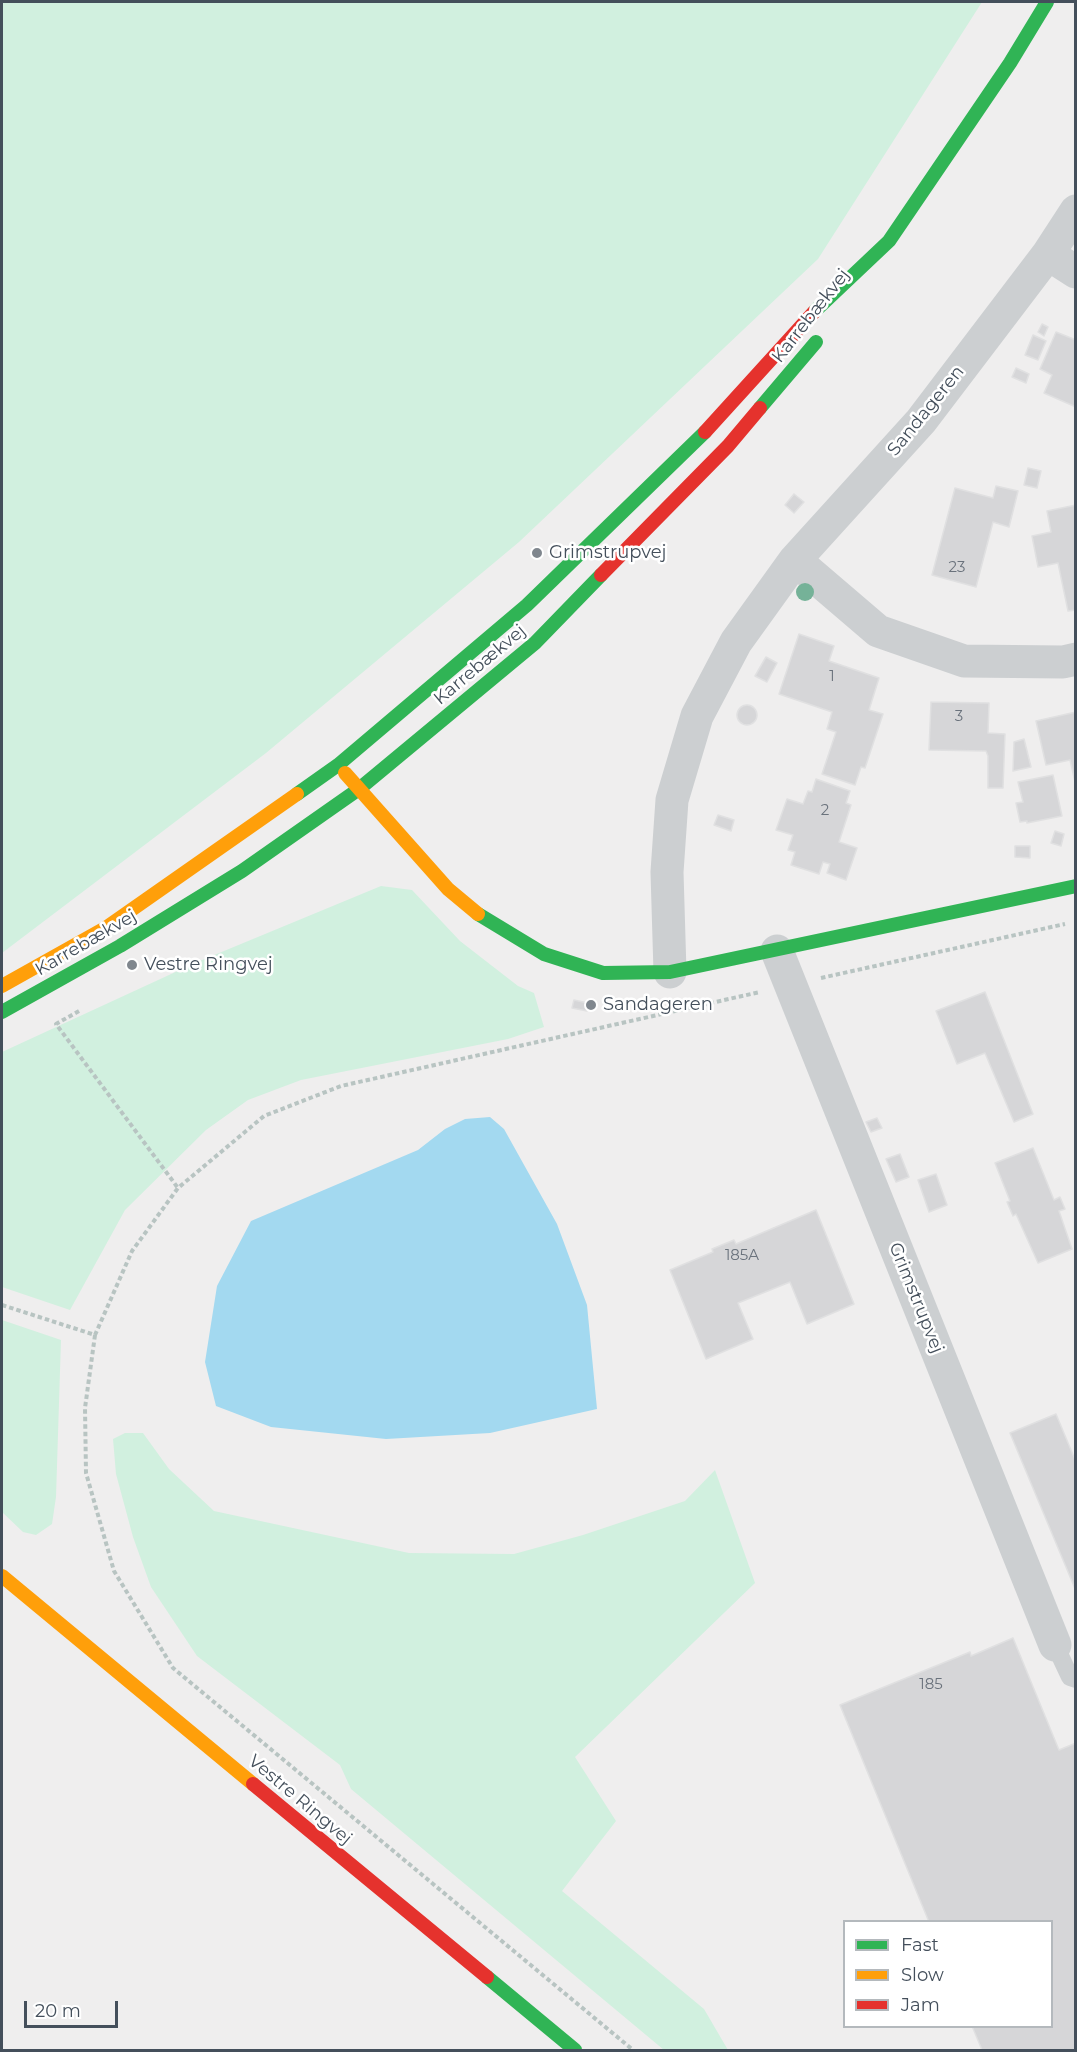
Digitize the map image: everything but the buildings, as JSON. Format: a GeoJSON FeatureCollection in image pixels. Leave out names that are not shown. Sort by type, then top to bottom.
{"type":"FeatureCollection","features":[{"type":"Feature","properties":{"kind":"street","name":"Karrebækvej"},"geometry":{"type":"LineString","coordinates":[[853,296],[1010,63],[1047,2]]}},
{"type":"Feature","properties":{"kind":"street","name":"Sandageren"},"geometry":{"type":"LineString","coordinates":[[670,972],[667,872],[672,800],[697,716],[736,642],[795,560],[921,422],[1048,254],[1076,211]]}},
{"type":"Feature","properties":{"kind":"street","name":"Karrebækvej"},"geometry":{"type":"LineString","coordinates":[[2,986],[107,927],[338,765],[527,605],[707,430],[828,296],[889,241]]}},
{"type":"Feature","properties":{"kind":"street"},"geometry":{"type":"LineString","coordinates":[[1048,254],[1076,272]]}},
{"type":"Feature","properties":{"kind":"street","name":"Karrebækvej"},"geometry":{"type":"LineString","coordinates":[[2,1012],[120,946],[242,871],[359,789],[535,643],[728,446],[825,331]]}},
{"type":"Feature","properties":{"kind":"street"},"geometry":{"type":"LineString","coordinates":[[795,560],[878,631],[964,661],[1063,662],[1076,659]]}},
{"type":"Feature","properties":{"kind":"street"},"geometry":{"type":"LineString","coordinates":[[338,765],[448,889],[482,916],[544,954],[603,973],[670,972],[1076,886]]}},
{"type":"Feature","properties":{"kind":"street","name":"Grimstrupvej"},"geometry":{"type":"LineString","coordinates":[[777,951],[1055,1645]]}},
{"type":"Feature","properties":{"kind":"street","name":"Vestre Ringvej"},"geometry":{"type":"LineString","coordinates":[[2,1576],[575,2050]]}},
{"type":"Feature","properties":{"kind":"lane"},"geometry":{"type":"LineString","coordinates":[[1055,1645],[1070,1677],[1076,1679]]}},
{"type":"Feature","properties":{"kind":"path"},"geometry":{"type":"LineString","coordinates":[[633,2050],[173,1668],[114,1571],[86,1473],[85,1408],[95,1335],[132,1251],[178,1188],[264,1116],[341,1086],[1076,922]]}},
{"type":"Feature","properties":{"kind":"path"},"geometry":{"type":"LineString","coordinates":[[79,1011],[56,1024],[178,1188]]}},
{"type":"Feature","properties":{"kind":"path"},"geometry":{"type":"LineString","coordinates":[[2,1305],[95,1335]]}},
{"type":"Feature","properties":{"kind":"green space"},"geometry":{"type":"Polygon","coordinates":[[[2,2],[982,2],[818,259],[519,542],[266,753],[2,953],[2,2]]]}},
{"type":"Feature","properties":{"kind":"green space"},"geometry":{"type":"Polygon","coordinates":[[[381,886],[412,890],[460,941],[518,986],[534,993],[544,1027],[508,1039],[301,1080],[248,1100],[206,1130],[125,1210],[70,1310],[2,1287],[2,1052],[195,963],[381,886]]]}},
{"type":"Feature","properties":{"kind":"green space"},"geometry":{"type":"Polygon","coordinates":[[[2,1320],[61,1340],[56,1497],[52,1524],[36,1535],[23,1532],[2,1512],[2,1320]]]}},
{"type":"Feature","properties":{"kind":"green space"},"geometry":{"type":"Polygon","coordinates":[[[125,1433],[143,1433],[169,1469],[214,1511],[409,1553],[514,1554],[583,1535],[685,1501],[715,1470],[755,1583],[575,1757],[616,1821],[562,1891],[704,2009],[728,2050],[664,2050],[351,1789],[340,1765],[197,1656],[151,1587],[133,1537],[116,1474],[113,1439],[125,1433]]]}},
{"type":"Feature","properties":{"kind":"water"},"geometry":{"type":"Polygon","coordinates":[[[490,1117],[504,1129],[557,1224],[587,1305],[597,1409],[490,1433],[386,1439],[271,1427],[216,1406],[205,1362],[217,1286],[251,1221],[418,1150],[445,1129],[465,1119],[490,1117]]]}},
{"type":"Feature","properties":{"kind":"traffic: fast"},"geometry":{"type":"LineString","coordinates":[[814,312],[889,241],[1010,63],[1047,2]]}},
{"type":"Feature","properties":{"kind":"traffic: fast"},"geometry":{"type":"LineString","coordinates":[[760,408],[816,342]]}},
{"type":"Feature","properties":{"kind":"traffic: fast"},"geometry":{"type":"LineString","coordinates":[[297,794],[338,765],[527,605],[705,432]]}},
{"type":"Feature","properties":{"kind":"traffic: fast"},"geometry":{"type":"LineString","coordinates":[[2,1012],[120,946],[242,871],[359,789],[535,643],[601,575]]}},
{"type":"Feature","properties":{"kind":"traffic: fast"},"geometry":{"type":"LineString","coordinates":[[478,914],[544,954],[603,973],[670,972],[1076,886]]}},
{"type":"Feature","properties":{"kind":"traffic: fast"},"geometry":{"type":"LineString","coordinates":[[487,1977],[575,2050]]}},
{"type":"Feature","properties":{"kind":"traffic: slow"},"geometry":{"type":"LineString","coordinates":[[345,773],[448,889],[478,914]]}},
{"type":"Feature","properties":{"kind":"traffic: slow"},"geometry":{"type":"LineString","coordinates":[[2,986],[107,927],[297,794]]}},
{"type":"Feature","properties":{"kind":"traffic: slow"},"geometry":{"type":"LineString","coordinates":[[2,1576],[253,1784]]}},
{"type":"Feature","properties":{"kind":"traffic: jam"},"geometry":{"type":"LineString","coordinates":[[705,432],[814,312]]}},
{"type":"Feature","properties":{"kind":"traffic: jam"},"geometry":{"type":"LineString","coordinates":[[601,575],[728,446],[760,408]]}},
{"type":"Feature","properties":{"kind":"traffic: jam"},"geometry":{"type":"LineString","coordinates":[[253,1784],[487,1977]]}},
{"type":"Feature","properties":{"kind":"place","name":"Grimstrupvej"},"geometry":{"type":"Point","coordinates":[537,553]}},
{"type":"Feature","properties":{"kind":"place","name":"Vestre Ringvej"},"geometry":{"type":"Point","coordinates":[132,965]}},
{"type":"Feature","properties":{"kind":"place","name":"Sandageren"},"geometry":{"type":"Point","coordinates":[591,1005]}}]}
